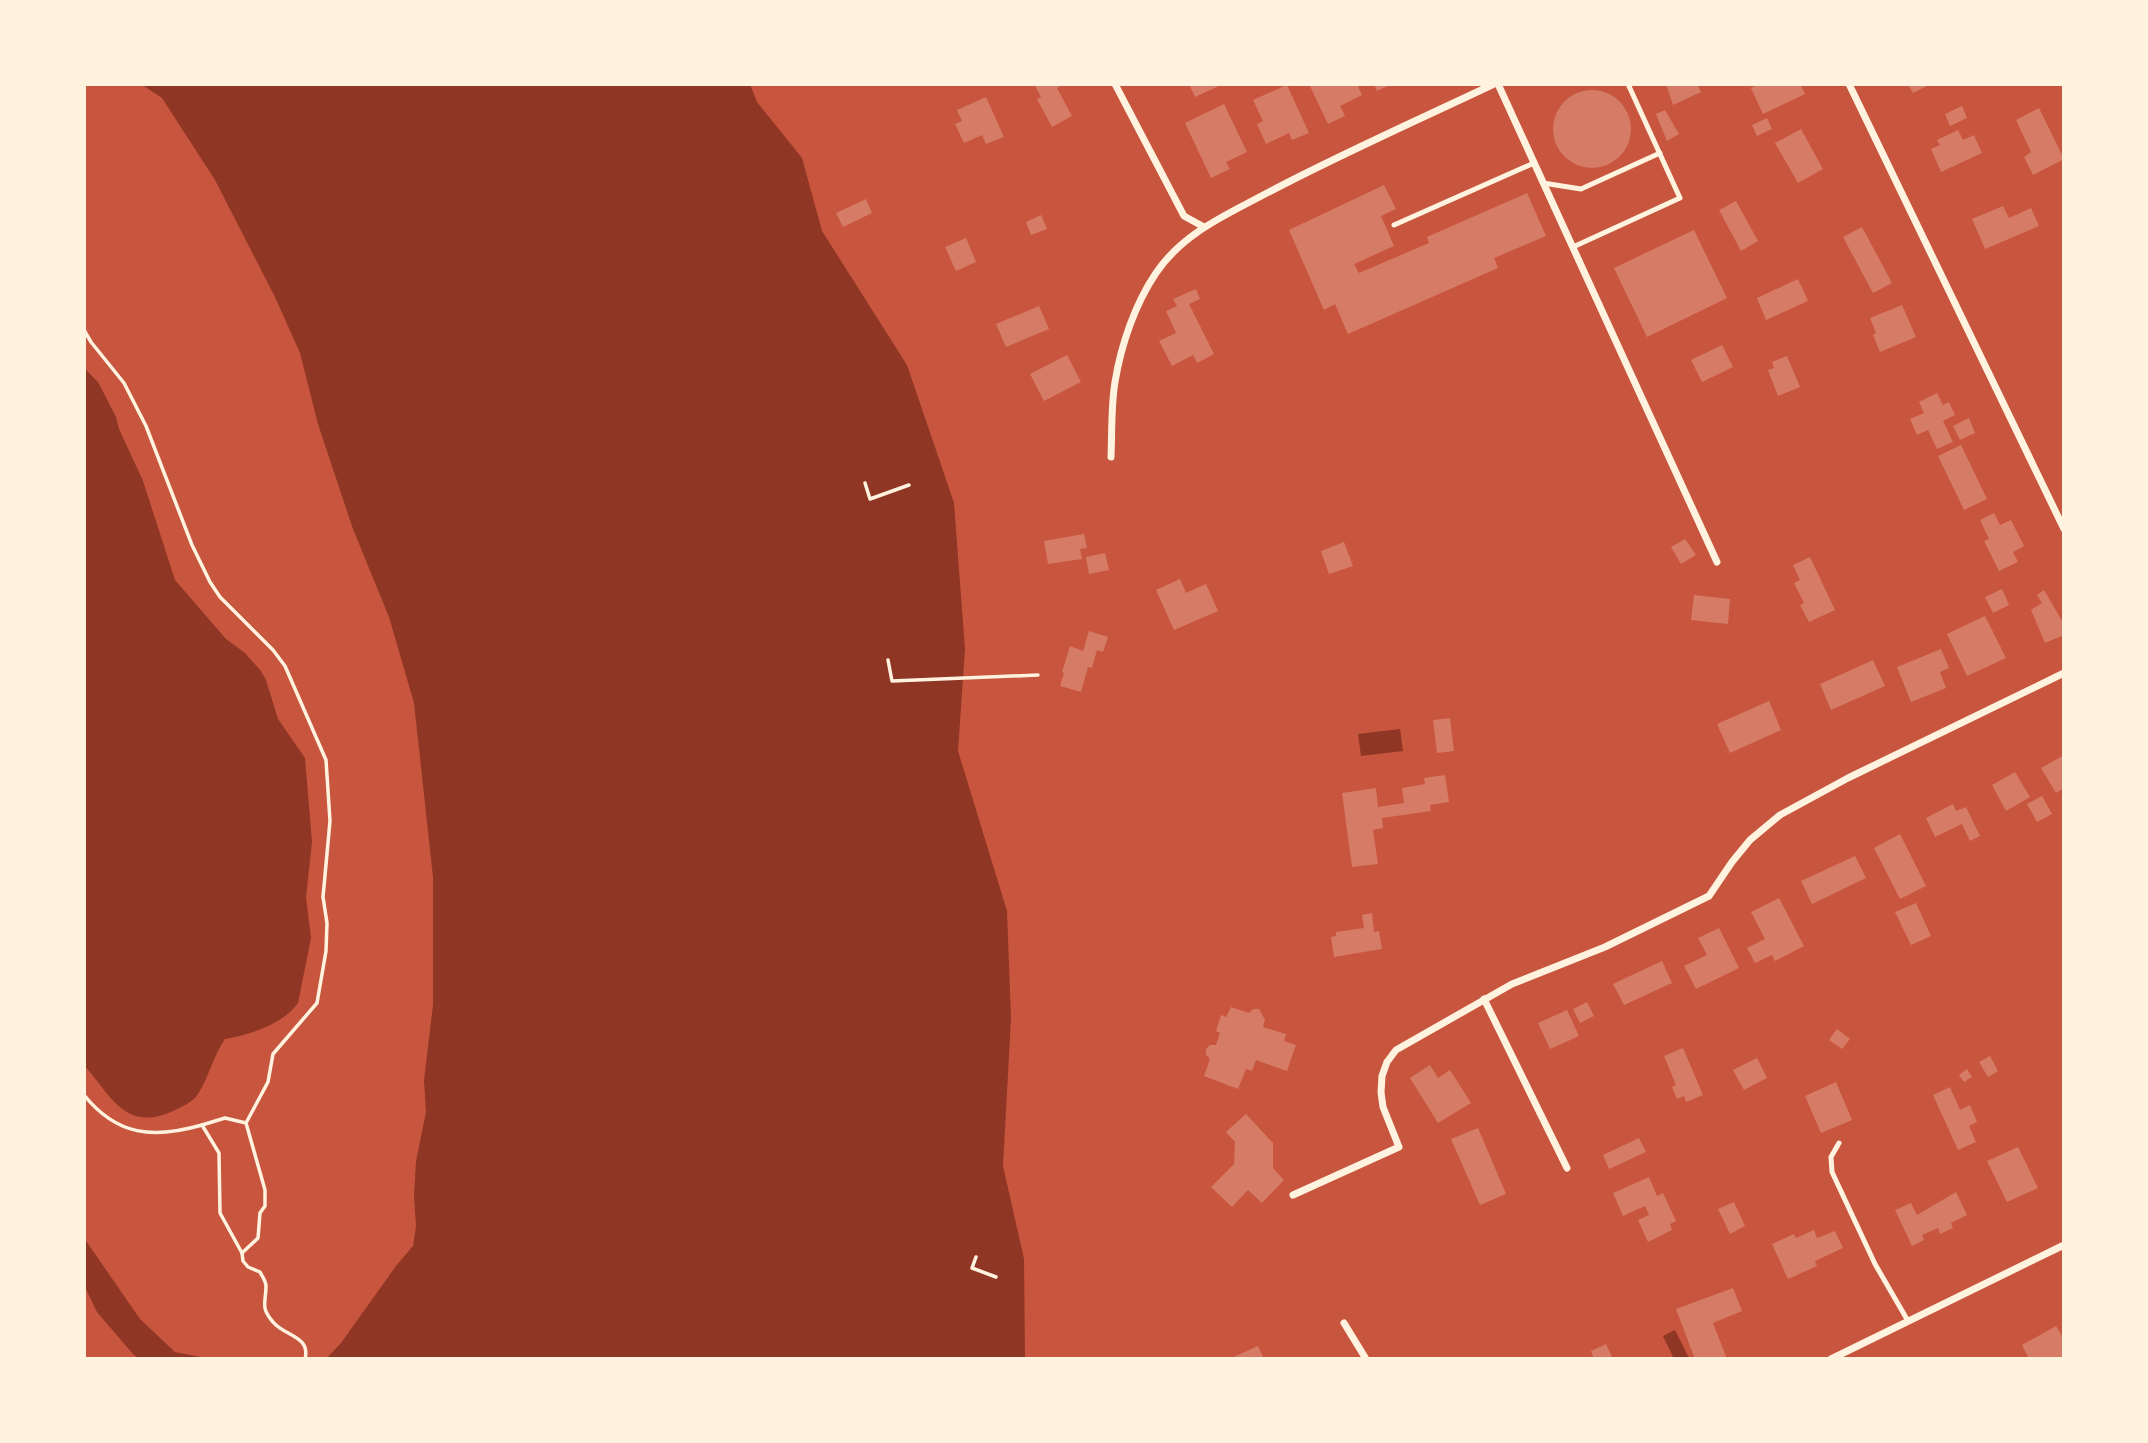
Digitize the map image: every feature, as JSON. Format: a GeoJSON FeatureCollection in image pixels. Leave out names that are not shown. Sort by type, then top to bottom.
{"type":"FeatureCollection","features":[{"type":"Feature","properties":{"kind":"street"},"geometry":{"type":"LineString","coordinates":[[1115,84],[1184,216],[1204,227]]}},
{"type":"Feature","properties":{"kind":"street"},"geometry":{"type":"LineString","coordinates":[[1111,457],[1115,382],[1127,335],[1138,304],[1156,273],[1177,246],[1204,227],[1308,172],[1496,84],[1717,562]]}},
{"type":"Feature","properties":{"kind":"street"},"geometry":{"type":"LineString","coordinates":[[1849,84],[2064,529]]}},
{"type":"Feature","properties":{"kind":"street"},"geometry":{"type":"LineString","coordinates":[[1293,1195],[1399,1147],[1383,1107],[1382,1076],[1387,1062],[1403,1046],[1521,980],[1605,947],[1709,896],[1750,840],[1780,815],[1848,778],[2064,673]]}},
{"type":"Feature","properties":{"kind":"street"},"geometry":{"type":"LineString","coordinates":[[1484,999],[1567,1168]]}},
{"type":"Feature","properties":{"kind":"street"},"geometry":{"type":"LineString","coordinates":[[1831,1359],[2064,1245]]}},
{"type":"Feature","properties":{"kind":"street"},"geometry":{"type":"LineString","coordinates":[[1344,1323],[1363,1358]]}},
{"type":"Feature","properties":{"kind":"lane"},"geometry":{"type":"LineString","coordinates":[[1573,247],[1680,198],[1628,84]]}},
{"type":"Feature","properties":{"kind":"lane"},"geometry":{"type":"LineString","coordinates":[[1543,183],[1581,189],[1660,153]]}},
{"type":"Feature","properties":{"kind":"lane"},"geometry":{"type":"LineString","coordinates":[[1394,225],[1534,163]]}},
{"type":"Feature","properties":{"kind":"lane"},"geometry":{"type":"LineString","coordinates":[[1839,1143],[1831,1157],[1832,1172],[1881,1276],[1908,1321]]}},
{"type":"Feature","properties":{"kind":"path"},"geometry":{"type":"LineString","coordinates":[[84,330],[90,342],[124,383],[146,426],[192,545],[210,582],[220,597],[252,632],[273,650],[285,666],[326,760],[330,821],[323,897],[327,923],[326,951],[317,1003],[273,1054],[268,1082],[246,1123],[265,1190],[265,1206],[260,1213],[258,1238],[242,1253]]}},
{"type":"Feature","properties":{"kind":"path"},"geometry":{"type":"LineString","coordinates":[[865,483],[870,499],[909,485]]}},
{"type":"Feature","properties":{"kind":"path"},"geometry":{"type":"LineString","coordinates":[[888,660],[892,681],[1038,675]]}},
{"type":"Feature","properties":{"kind":"path"},"geometry":{"type":"LineString","coordinates":[[84,1095],[99,1113],[141,1133],[183,1130],[225,1118],[246,1123]]}},
{"type":"Feature","properties":{"kind":"path"},"geometry":{"type":"LineString","coordinates":[[202,1125],[219,1153],[220,1213],[242,1253],[243,1261],[248,1267],[260,1272],[267,1284],[263,1302],[267,1315],[279,1329],[304,1343],[307,1351],[305,1359]]}},
{"type":"Feature","properties":{"kind":"path"},"geometry":{"type":"LineString","coordinates":[[976,1257],[972,1268],[996,1277]]}},
{"type":"Feature","properties":{"kind":"shaded area"},"geometry":{"type":"Polygon","coordinates":[[[141,84],[750,84],[757,102],[802,158],[822,231],[907,365],[954,503],[965,649],[958,751],[1007,911],[1011,1018],[1003,1166],[1024,1259],[1025,1359],[326,1359],[341,1343],[413,1246],[416,1226],[416,1161],[426,1112],[424,1080],[433,1005],[433,877],[414,703],[389,617],[353,529],[318,424],[300,353],[275,297],[215,180],[162,98],[141,84]]]}},
{"type":"Feature","properties":{"kind":"shaded area"},"geometry":{"type":"Polygon","coordinates":[[[84,368],[98,382],[116,417],[143,481],[175,580],[226,639],[245,653],[261,671],[278,719],[305,758],[312,842],[306,897],[311,938],[298,1003],[275,1023],[225,1039],[196,1097],[171,1112],[155,1117],[130,1114],[120,1107],[84,1065],[84,368]]]}},
{"type":"Feature","properties":{"kind":"shaded area"},"geometry":{"type":"Polygon","coordinates":[[[1400,729],[1403,751],[1361,756],[1358,734],[1400,729]]]}},
{"type":"Feature","properties":{"kind":"shaded area"},"geometry":{"type":"Polygon","coordinates":[[[84,1238],[140,1319],[175,1352],[210,1359],[139,1359],[133,1354],[97,1312],[84,1285],[84,1238]]]}},
{"type":"Feature","properties":{"kind":"shaded area"},"geometry":{"type":"Polygon","coordinates":[[[1675,1330],[1689,1358],[1674,1359],[1663,1336],[1675,1330]]]}},
{"type":"Feature","properties":{"kind":"building"},"geometry":{"type":"Polygon","coordinates":[[[1034,84],[1064,84],[1057,88],[1072,116],[1052,127],[1037,99],[1041,97],[1034,84]]]}},
{"type":"Feature","properties":{"kind":"building"},"geometry":{"type":"Polygon","coordinates":[[[1189,84],[1223,84],[1195,97],[1189,84]]]}},
{"type":"Feature","properties":{"kind":"building"},"geometry":{"type":"Polygon","coordinates":[[[1309,84],[1357,84],[1362,95],[1340,106],[1345,116],[1328,124],[1309,84]]]}},
{"type":"Feature","properties":{"kind":"building"},"geometry":{"type":"Polygon","coordinates":[[[1374,84],[1392,84],[1377,91],[1374,84]]]}},
{"type":"Feature","properties":{"kind":"building"},"geometry":{"type":"Polygon","coordinates":[[[1666,84],[1697,84],[1701,92],[1673,105],[1666,84]]]}},
{"type":"Feature","properties":{"kind":"building"},"geometry":{"type":"Polygon","coordinates":[[[1760,84],[1800,84],[1805,94],[1763,114],[1751,88],[1760,84]]]}},
{"type":"Feature","properties":{"kind":"building"},"geometry":{"type":"Polygon","coordinates":[[[1908,84],[1931,84],[1913,93],[1908,84]]]}},
{"type":"Feature","properties":{"kind":"building"},"geometry":{"type":"Polygon","coordinates":[[[1287,85],[1309,133],[1292,140],[1289,133],[1266,144],[1257,124],[1263,121],[1253,100],[1287,85]]]}},
{"type":"Feature","properties":{"kind":"building"},"geometry":{"type":"Polygon","coordinates":[[[1584,90],[1600,90],[1614,96],[1625,107],[1631,121],[1631,137],[1625,151],[1614,162],[1600,168],[1584,168],[1570,162],[1559,151],[1553,137],[1553,121],[1559,107],[1570,96],[1584,90]]]}},
{"type":"Feature","properties":{"kind":"building"},"geometry":{"type":"Polygon","coordinates":[[[986,97],[1004,137],[986,144],[982,135],[964,143],[955,124],[962,121],[957,110],[986,97]]]}},
{"type":"Feature","properties":{"kind":"building"},"geometry":{"type":"Polygon","coordinates":[[[1224,104],[1247,152],[1226,162],[1230,169],[1211,178],[1185,123],[1224,104]]]}},
{"type":"Feature","properties":{"kind":"building"},"geometry":{"type":"Polygon","coordinates":[[[1962,106],[1967,118],[1950,126],[1945,114],[1962,106]]]}},
{"type":"Feature","properties":{"kind":"building"},"geometry":{"type":"Polygon","coordinates":[[[2039,108],[2064,159],[2033,175],[2024,157],[2031,152],[2016,120],[2039,108]]]}},
{"type":"Feature","properties":{"kind":"building"},"geometry":{"type":"Polygon","coordinates":[[[1665,110],[1679,134],[1667,141],[1656,114],[1665,110]]]}},
{"type":"Feature","properties":{"kind":"building"},"geometry":{"type":"Polygon","coordinates":[[[1767,118],[1772,129],[1757,136],[1752,125],[1767,118]]]}},
{"type":"Feature","properties":{"kind":"building"},"geometry":{"type":"Polygon","coordinates":[[[1801,129],[1823,169],[1798,183],[1775,143],[1801,129]]]}},
{"type":"Feature","properties":{"kind":"building"},"geometry":{"type":"Polygon","coordinates":[[[1958,130],[1963,140],[1974,135],[1982,153],[1941,172],[1931,149],[1940,145],[1937,140],[1958,130]]]}},
{"type":"Feature","properties":{"kind":"building"},"geometry":{"type":"Polygon","coordinates":[[[1384,185],[1396,209],[1381,216],[1394,246],[1354,264],[1359,273],[1429,243],[1427,237],[1527,193],[1546,236],[1494,258],[1498,268],[1348,334],[1335,304],[1324,310],[1289,230],[1384,185]]]}},
{"type":"Feature","properties":{"kind":"building"},"geometry":{"type":"Polygon","coordinates":[[[866,199],[872,213],[843,227],[836,213],[866,199]]]}},
{"type":"Feature","properties":{"kind":"building"},"geometry":{"type":"Polygon","coordinates":[[[1736,201],[1758,241],[1741,251],[1719,210],[1736,201]]]}},
{"type":"Feature","properties":{"kind":"building"},"geometry":{"type":"Polygon","coordinates":[[[2003,206],[2009,218],[2031,208],[2039,226],[1985,249],[1972,219],[2003,206]]]}},
{"type":"Feature","properties":{"kind":"building"},"geometry":{"type":"Polygon","coordinates":[[[1041,215],[1047,229],[1031,235],[1026,222],[1041,215]]]}},
{"type":"Feature","properties":{"kind":"building"},"geometry":{"type":"Polygon","coordinates":[[[1862,227],[1892,283],[1873,293],[1843,237],[1862,227]]]}},
{"type":"Feature","properties":{"kind":"building"},"geometry":{"type":"Polygon","coordinates":[[[1694,230],[1727,298],[1647,337],[1614,268],[1694,230]]]}},
{"type":"Feature","properties":{"kind":"building"},"geometry":{"type":"Polygon","coordinates":[[[966,238],[976,262],[956,271],[945,247],[966,238]]]}},
{"type":"Feature","properties":{"kind":"building"},"geometry":{"type":"Polygon","coordinates":[[[1798,279],[1808,301],[1766,320],[1757,298],[1798,279]]]}},
{"type":"Feature","properties":{"kind":"building"},"geometry":{"type":"Polygon","coordinates":[[[1196,289],[1200,299],[1189,304],[1214,354],[1197,363],[1193,355],[1172,366],[1159,341],[1176,333],[1166,311],[1177,306],[1173,299],[1196,289]]]}},
{"type":"Feature","properties":{"kind":"building"},"geometry":{"type":"Polygon","coordinates":[[[1902,305],[1916,337],[1880,352],[1870,318],[1902,305]]]}},
{"type":"Feature","properties":{"kind":"building"},"geometry":{"type":"Polygon","coordinates":[[[1039,306],[1049,329],[1006,347],[996,324],[1039,306]]]}},
{"type":"Feature","properties":{"kind":"building"},"geometry":{"type":"Polygon","coordinates":[[[1722,345],[1733,367],[1702,382],[1691,360],[1722,345]]]}},
{"type":"Feature","properties":{"kind":"building"},"geometry":{"type":"Polygon","coordinates":[[[1067,355],[1081,382],[1044,401],[1030,374],[1067,355]]]}},
{"type":"Feature","properties":{"kind":"building"},"geometry":{"type":"Polygon","coordinates":[[[1787,356],[1800,387],[1778,396],[1768,370],[1774,368],[1772,362],[1787,356]]]}},
{"type":"Feature","properties":{"kind":"building"},"geometry":{"type":"Polygon","coordinates":[[[1937,393],[1943,405],[1949,402],[1955,415],[1943,421],[1953,442],[1937,449],[1928,430],[1917,435],[1910,419],[1924,413],[1919,402],[1937,393]]]}},
{"type":"Feature","properties":{"kind":"building"},"geometry":{"type":"Polygon","coordinates":[[[1969,418],[1975,433],[1960,440],[1953,426],[1969,418]]]}},
{"type":"Feature","properties":{"kind":"building"},"geometry":{"type":"Polygon","coordinates":[[[1961,445],[1987,499],[1964,510],[1938,456],[1961,445]]]}},
{"type":"Feature","properties":{"kind":"building"},"geometry":{"type":"Polygon","coordinates":[[[1994,513],[2000,525],[2011,520],[2024,546],[2013,552],[2018,562],[1999,571],[1984,541],[1989,539],[1980,520],[1994,513]]]}},
{"type":"Feature","properties":{"kind":"building"},"geometry":{"type":"Polygon","coordinates":[[[1084,534],[1087,548],[1080,549],[1082,559],[1048,564],[1044,541],[1084,534]]]}},
{"type":"Feature","properties":{"kind":"building"},"geometry":{"type":"Polygon","coordinates":[[[1685,539],[1696,555],[1681,564],[1671,547],[1685,539]]]}},
{"type":"Feature","properties":{"kind":"building"},"geometry":{"type":"Polygon","coordinates":[[[1344,542],[1353,566],[1329,574],[1321,551],[1344,542]]]}},
{"type":"Feature","properties":{"kind":"building"},"geometry":{"type":"Polygon","coordinates":[[[1105,553],[1109,570],[1089,574],[1086,557],[1105,553]]]}},
{"type":"Feature","properties":{"kind":"building"},"geometry":{"type":"Polygon","coordinates":[[[1810,557],[1835,610],[1809,622],[1800,605],[1804,603],[1794,583],[1800,580],[1793,565],[1810,557]]]}},
{"type":"Feature","properties":{"kind":"building"},"geometry":{"type":"Polygon","coordinates":[[[1180,579],[1186,593],[1206,584],[1218,611],[1174,630],[1156,590],[1180,579]]]}},
{"type":"Feature","properties":{"kind":"building"},"geometry":{"type":"Polygon","coordinates":[[[2002,589],[2009,605],[1993,613],[1985,597],[2002,589]]]}},
{"type":"Feature","properties":{"kind":"building"},"geometry":{"type":"Polygon","coordinates":[[[2044,590],[2064,624],[2064,635],[2045,643],[2031,610],[2042,603],[2037,595],[2044,590]]]}},
{"type":"Feature","properties":{"kind":"building"},"geometry":{"type":"Polygon","coordinates":[[[1694,595],[1730,599],[1728,624],[1691,620],[1694,595]]]}},
{"type":"Feature","properties":{"kind":"building"},"geometry":{"type":"Polygon","coordinates":[[[1985,616],[2006,658],[1967,676],[1947,634],[1985,616]]]}},
{"type":"Feature","properties":{"kind":"building"},"geometry":{"type":"Polygon","coordinates":[[[1089,631],[1108,637],[1103,652],[1097,650],[1092,668],[1088,667],[1081,692],[1060,686],[1070,646],[1083,651],[1089,631]]]}},
{"type":"Feature","properties":{"kind":"building"},"geometry":{"type":"Polygon","coordinates":[[[1941,649],[1949,668],[1940,672],[1946,688],[1911,702],[1897,667],[1941,649]]]}},
{"type":"Feature","properties":{"kind":"building"},"geometry":{"type":"Polygon","coordinates":[[[1873,660],[1885,686],[1831,710],[1820,684],[1873,660]]]}},
{"type":"Feature","properties":{"kind":"building"},"geometry":{"type":"Polygon","coordinates":[[[1769,701],[1781,730],[1730,753],[1717,724],[1769,701]]]}},
{"type":"Feature","properties":{"kind":"building"},"geometry":{"type":"Polygon","coordinates":[[[1450,718],[1454,751],[1437,753],[1433,720],[1450,718]]]}},
{"type":"Feature","properties":{"kind":"building"},"geometry":{"type":"Polygon","coordinates":[[[2064,755],[2064,788],[2056,793],[2041,768],[2064,755]]]}},
{"type":"Feature","properties":{"kind":"building"},"geometry":{"type":"Polygon","coordinates":[[[2015,772],[2030,797],[2006,811],[1992,785],[2015,772]]]}},
{"type":"Feature","properties":{"kind":"building"},"geometry":{"type":"Polygon","coordinates":[[[1445,775],[1449,802],[1430,805],[1431,811],[1382,818],[1383,828],[1373,830],[1378,864],[1352,867],[1342,793],[1376,788],[1378,807],[1404,803],[1402,788],[1425,784],[1424,778],[1445,775]]]}},
{"type":"Feature","properties":{"kind":"building"},"geometry":{"type":"Polygon","coordinates":[[[2042,796],[2052,814],[2037,822],[2027,804],[2042,796]]]}},
{"type":"Feature","properties":{"kind":"building"},"geometry":{"type":"Polygon","coordinates":[[[1953,804],[1956,811],[1966,807],[1980,836],[1970,841],[1962,824],[1935,837],[1926,818],[1953,804]]]}},
{"type":"Feature","properties":{"kind":"building"},"geometry":{"type":"Polygon","coordinates":[[[1900,834],[1926,886],[1900,899],[1874,848],[1900,834]]]}},
{"type":"Feature","properties":{"kind":"building"},"geometry":{"type":"Polygon","coordinates":[[[1855,856],[1866,878],[1812,904],[1801,881],[1855,856]]]}},
{"type":"Feature","properties":{"kind":"building"},"geometry":{"type":"Polygon","coordinates":[[[1779,898],[1804,946],[1775,961],[1772,955],[1755,963],[1747,948],[1765,939],[1751,912],[1779,898]]]}},
{"type":"Feature","properties":{"kind":"building"},"geometry":{"type":"Polygon","coordinates":[[[1916,903],[1931,936],[1911,945],[1895,912],[1916,903]]]}},
{"type":"Feature","properties":{"kind":"building"},"geometry":{"type":"Polygon","coordinates":[[[1372,913],[1374,932],[1379,931],[1382,949],[1334,957],[1331,937],[1336,936],[1336,932],[1364,928],[1362,915],[1372,913]]]}},
{"type":"Feature","properties":{"kind":"building"},"geometry":{"type":"Polygon","coordinates":[[[1719,928],[1739,968],[1696,989],[1684,966],[1707,955],[1698,938],[1719,928]]]}},
{"type":"Feature","properties":{"kind":"building"},"geometry":{"type":"Polygon","coordinates":[[[1662,961],[1672,983],[1624,1005],[1613,984],[1662,961]]]}},
{"type":"Feature","properties":{"kind":"building"},"geometry":{"type":"Polygon","coordinates":[[[1587,1002],[1594,1016],[1580,1023],[1573,1009],[1587,1002]]]}},
{"type":"Feature","properties":{"kind":"building"},"geometry":{"type":"Polygon","coordinates":[[[1231,1007],[1249,1013],[1253,1009],[1259,1009],[1265,1020],[1263,1027],[1286,1034],[1284,1041],[1296,1045],[1287,1071],[1256,1060],[1252,1071],[1246,1069],[1238,1089],[1204,1076],[1210,1059],[1206,1055],[1206,1049],[1210,1045],[1216,1045],[1220,1033],[1216,1031],[1221,1015],[1226,1017],[1231,1007]]]}},
{"type":"Feature","properties":{"kind":"building"},"geometry":{"type":"Polygon","coordinates":[[[1567,1010],[1579,1036],[1550,1049],[1538,1023],[1567,1010]]]}},
{"type":"Feature","properties":{"kind":"building"},"geometry":{"type":"Polygon","coordinates":[[[1837,1029],[1850,1039],[1842,1049],[1829,1040],[1837,1029]]]}},
{"type":"Feature","properties":{"kind":"building"},"geometry":{"type":"Polygon","coordinates":[[[1683,1048],[1703,1095],[1686,1102],[1684,1096],[1677,1099],[1672,1087],[1676,1085],[1664,1056],[1683,1048]]]}},
{"type":"Feature","properties":{"kind":"building"},"geometry":{"type":"Polygon","coordinates":[[[1990,1056],[1998,1071],[1988,1077],[1979,1062],[1990,1056]]]}},
{"type":"Feature","properties":{"kind":"building"},"geometry":{"type":"Polygon","coordinates":[[[1757,1058],[1767,1078],[1744,1090],[1733,1070],[1757,1058]]]}},
{"type":"Feature","properties":{"kind":"building"},"geometry":{"type":"Polygon","coordinates":[[[1430,1065],[1438,1078],[1450,1070],[1471,1103],[1438,1123],[1410,1078],[1430,1065]]]}},
{"type":"Feature","properties":{"kind":"building"},"geometry":{"type":"Polygon","coordinates":[[[1967,1069],[1972,1077],[1964,1082],[1959,1075],[1967,1069]]]}},
{"type":"Feature","properties":{"kind":"building"},"geometry":{"type":"Polygon","coordinates":[[[1836,1082],[1852,1120],[1821,1133],[1805,1096],[1836,1082]]]}},
{"type":"Feature","properties":{"kind":"building"},"geometry":{"type":"Polygon","coordinates":[[[1950,1087],[1960,1110],[1970,1105],[1977,1122],[1969,1126],[1976,1142],[1958,1150],[1933,1095],[1950,1087]]]}},
{"type":"Feature","properties":{"kind":"building"},"geometry":{"type":"Polygon","coordinates":[[[1246,1114],[1273,1143],[1273,1168],[1284,1180],[1262,1203],[1248,1190],[1232,1207],[1211,1187],[1234,1164],[1235,1142],[1226,1132],[1246,1114]]]}},
{"type":"Feature","properties":{"kind":"building"},"geometry":{"type":"Polygon","coordinates":[[[1478,1128],[1506,1194],[1480,1205],[1451,1139],[1478,1128]]]}},
{"type":"Feature","properties":{"kind":"building"},"geometry":{"type":"Polygon","coordinates":[[[1639,1138],[1646,1152],[1609,1169],[1603,1155],[1639,1138]]]}},
{"type":"Feature","properties":{"kind":"building"},"geometry":{"type":"Polygon","coordinates":[[[2018,1147],[2038,1188],[2007,1202],[1987,1161],[2018,1147]]]}},
{"type":"Feature","properties":{"kind":"building"},"geometry":{"type":"Polygon","coordinates":[[[1649,1177],[1657,1196],[1663,1193],[1676,1221],[1670,1224],[1672,1230],[1648,1242],[1638,1220],[1649,1215],[1645,1206],[1623,1216],[1613,1193],[1649,1177]]]}},
{"type":"Feature","properties":{"kind":"building"},"geometry":{"type":"Polygon","coordinates":[[[1956,1192],[1967,1215],[1951,1223],[1953,1228],[1940,1234],[1938,1228],[1922,1235],[1924,1240],[1912,1246],[1895,1210],[1911,1203],[1917,1215],[1956,1192]]]}},
{"type":"Feature","properties":{"kind":"building"},"geometry":{"type":"Polygon","coordinates":[[[1734,1202],[1745,1226],[1730,1234],[1718,1209],[1734,1202]]]}},
{"type":"Feature","properties":{"kind":"building"},"geometry":{"type":"Polygon","coordinates":[[[1814,1230],[1817,1238],[1835,1231],[1843,1248],[1815,1261],[1817,1266],[1788,1279],[1772,1244],[1794,1234],[1796,1238],[1814,1230]]]}},
{"type":"Feature","properties":{"kind":"building"},"geometry":{"type":"Polygon","coordinates":[[[1733,1288],[1742,1311],[1713,1323],[1727,1359],[1695,1359],[1676,1309],[1733,1288]]]}},
{"type":"Feature","properties":{"kind":"building"},"geometry":{"type":"Polygon","coordinates":[[[2056,1326],[2064,1339],[2064,1357],[2029,1359],[2022,1345],[2056,1326]]]}},
{"type":"Feature","properties":{"kind":"building"},"geometry":{"type":"Polygon","coordinates":[[[1606,1344],[1613,1359],[1594,1359],[1591,1351],[1606,1344]]]}},
{"type":"Feature","properties":{"kind":"building"},"geometry":{"type":"Polygon","coordinates":[[[1258,1346],[1264,1359],[1229,1359],[1258,1346]]]}}]}
